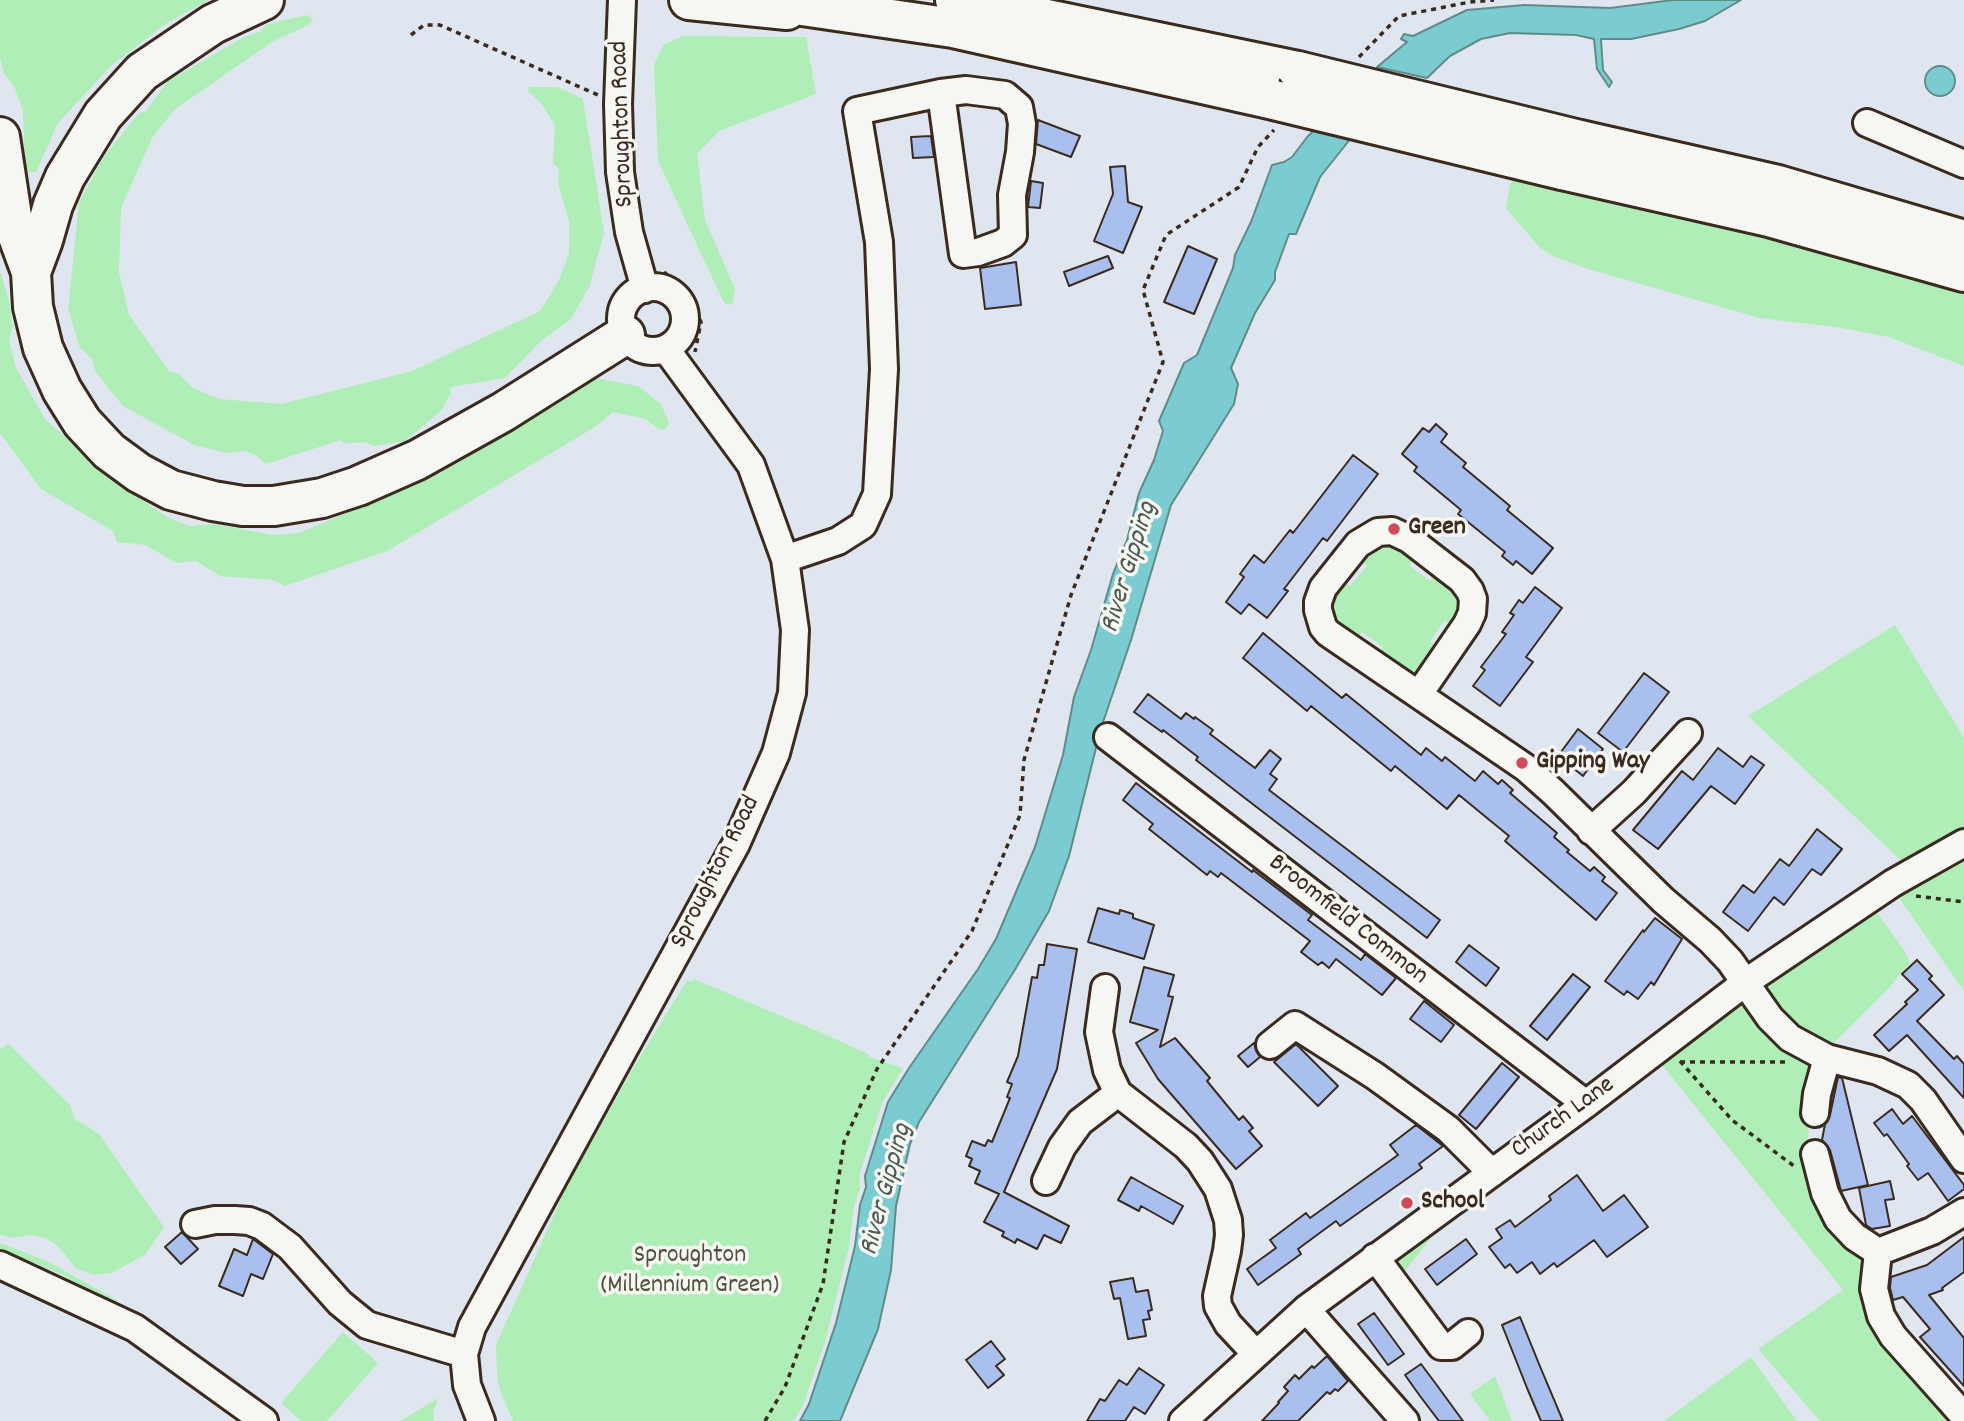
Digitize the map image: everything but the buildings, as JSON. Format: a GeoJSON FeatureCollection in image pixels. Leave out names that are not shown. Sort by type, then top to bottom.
{"type":"FeatureCollection","features":[{"type":"Feature","properties":{"kind":"highway"},"geometry":{"type":"LineString","coordinates":[[31,272],[65,177],[103,115],[142,72],[213,24],[264,0]]}},
{"type":"Feature","properties":{"kind":"highway"},"geometry":{"type":"LineString","coordinates":[[689,0],[954,14],[1275,114],[1778,186],[1964,240]]}},
{"type":"Feature","properties":{"kind":"highway"},"geometry":{"type":"LineString","coordinates":[[761,0],[954,14],[1298,71],[1769,217],[1964,272]]}},
{"type":"Feature","properties":{"kind":"highway"},"geometry":{"type":"LineString","coordinates":[[0,137],[13,223],[31,272],[33,307],[43,348],[62,390],[82,422],[109,451],[139,473],[171,489],[243,506],[274,506],[322,498],[358,486],[417,460],[503,412],[625,335]]}},
{"type":"Feature","properties":{"kind":"street","name":"Sproughton Road"},"geometry":{"type":"LineString","coordinates":[[622,0],[618,104],[620,172],[629,232],[654,279]]}},
{"type":"Feature","properties":{"kind":"street"},"geometry":{"type":"LineString","coordinates":[[785,559],[838,541],[863,524],[877,494],[884,369],[878,242],[857,110],[941,93],[966,90],[1005,95],[1019,107],[1021,124],[1020,152],[1012,195],[1013,235],[1003,243],[963,254],[941,93]]}},
{"type":"Feature","properties":{"kind":"street"},"geometry":{"type":"LineString","coordinates":[[1867,123],[1964,164]]}},
{"type":"Feature","properties":{"kind":"street"},"geometry":{"type":"LineString","coordinates":[[654,279],[659,288],[668,291],[682,306],[684,326],[674,344],[666,349],[657,351],[638,348],[625,335],[622,327],[623,309],[633,295],[654,279]]}},
{"type":"Feature","properties":{"kind":"street","name":"Sproughton Road"},"geometry":{"type":"LineString","coordinates":[[476,1420],[467,1385],[464,1354],[472,1327],[736,844],[776,753],[792,693],[795,630],[785,559],[751,465],[666,349]]}},
{"type":"Feature","properties":{"kind":"street"},"geometry":{"type":"LineString","coordinates":[[1419,694],[1467,624],[1472,613],[1473,599],[1462,580],[1409,540],[1392,531],[1378,532],[1358,544],[1323,588],[1318,602],[1320,618],[1328,634],[1526,768],[1663,900],[1710,940],[1730,961],[1790,1038],[1822,1056],[1863,1066],[1908,1085],[1923,1100],[1964,1159]]}},
{"type":"Feature","properties":{"kind":"street"},"geometry":{"type":"LineString","coordinates":[[1591,831],[1634,793],[1688,733]]}},
{"type":"Feature","properties":{"kind":"street","name":"Broomfield Common"},"geometry":{"type":"LineString","coordinates":[[1108,737],[1586,1104]]}},
{"type":"Feature","properties":{"kind":"street","name":"Church Lane"},"geometry":{"type":"LineString","coordinates":[[1183,1421],[1306,1309],[1586,1104],[1673,1053],[1746,982],[1893,883],[1964,844]]}},
{"type":"Feature","properties":{"kind":"street"},"geometry":{"type":"LineString","coordinates":[[1105,988],[1100,1021],[1101,1045],[1107,1070],[1118,1093],[1186,1146],[1200,1161],[1218,1189],[1228,1220],[1229,1235],[1217,1296],[1218,1306],[1228,1324],[1255,1353]]}},
{"type":"Feature","properties":{"kind":"street"},"geometry":{"type":"LineString","coordinates":[[1270,1045],[1295,1026],[1375,1076],[1448,1129],[1492,1172]]}},
{"type":"Feature","properties":{"kind":"street"},"geometry":{"type":"LineString","coordinates":[[1815,1112],[1822,1056]]}},
{"type":"Feature","properties":{"kind":"street"},"geometry":{"type":"LineString","coordinates":[[1046,1181],[1062,1147],[1080,1122],[1118,1093]]}},
{"type":"Feature","properties":{"kind":"street"},"geometry":{"type":"LineString","coordinates":[[1805,1161],[1838,1219],[1855,1237],[1878,1252]]}},
{"type":"Feature","properties":{"kind":"street"},"geometry":{"type":"LineString","coordinates":[[1878,1252],[1932,1231],[1964,1212]]}},
{"type":"Feature","properties":{"kind":"street"},"geometry":{"type":"LineString","coordinates":[[195,1224],[235,1220],[262,1226],[290,1247],[340,1303],[368,1325],[464,1354]]}},
{"type":"Feature","properties":{"kind":"street"},"geometry":{"type":"LineString","coordinates":[[1878,1252],[1874,1289],[1881,1316],[1894,1336],[1964,1416]]}},
{"type":"Feature","properties":{"kind":"street"},"geometry":{"type":"LineString","coordinates":[[1375,1257],[1441,1346],[1452,1346],[1468,1333]]}},
{"type":"Feature","properties":{"kind":"street"},"geometry":{"type":"LineString","coordinates":[[0,1265],[135,1328],[264,1421]]}},
{"type":"Feature","properties":{"kind":"street"},"geometry":{"type":"LineString","coordinates":[[1306,1309],[1405,1421]]}},
{"type":"Feature","properties":{"kind":"path"},"geometry":{"type":"LineString","coordinates":[[1353,61],[1363,55],[1399,16],[1469,2],[1494,0]]}},
{"type":"Feature","properties":{"kind":"path"},"geometry":{"type":"LineString","coordinates":[[411,35],[424,25],[440,25],[618,104]]}},
{"type":"Feature","properties":{"kind":"path"},"geometry":{"type":"LineString","coordinates":[[765,1421],[785,1387],[822,1284],[844,1142],[877,1069],[972,931],[1020,815],[1024,760],[1071,595],[1163,362],[1143,290],[1166,235],[1239,187],[1275,114]]}},
{"type":"Feature","properties":{"kind":"path"},"geometry":{"type":"LineString","coordinates":[[654,279],[688,294],[701,322],[695,350],[701,362]]}},
{"type":"Feature","properties":{"kind":"path"},"geometry":{"type":"LineString","coordinates":[[1893,883],[1911,895],[1964,902]]}},
{"type":"Feature","properties":{"kind":"path"},"geometry":{"type":"LineString","coordinates":[[1673,1053],[1805,1062],[1822,1056]]}},
{"type":"Feature","properties":{"kind":"path"},"geometry":{"type":"LineString","coordinates":[[1673,1053],[1732,1120],[1805,1161]]}},
{"type":"Feature","properties":{"kind":"green space"},"geometry":{"type":"Polygon","coordinates":[[[0,0],[209,0],[167,23],[112,65],[58,123],[36,172],[25,173],[23,111],[14,86],[4,74],[0,57],[0,0]]]}},
{"type":"Feature","properties":{"kind":"green space"},"geometry":{"type":"Polygon","coordinates":[[[307,15],[313,19],[308,25],[272,42],[174,110],[152,138],[121,208],[119,273],[129,315],[170,372],[179,374],[193,388],[220,399],[281,404],[412,371],[540,311],[559,280],[569,253],[569,221],[558,184],[559,169],[553,164],[555,125],[541,103],[528,91],[529,87],[558,87],[583,99],[604,233],[590,285],[571,319],[541,341],[505,378],[451,387],[449,390],[452,391],[442,410],[405,441],[375,446],[364,442],[344,444],[341,440],[266,464],[257,456],[244,451],[227,453],[194,445],[123,406],[95,371],[92,359],[80,348],[68,309],[79,203],[103,158],[139,113],[146,111],[168,81],[244,37],[259,32],[268,24],[307,15]]]}},
{"type":"Feature","properties":{"kind":"green space"},"geometry":{"type":"Polygon","coordinates":[[[683,36],[806,37],[816,94],[719,131],[697,154],[705,220],[735,289],[732,305],[724,303],[658,161],[654,65],[663,45],[683,36]]]}},
{"type":"Feature","properties":{"kind":"green space"},"geometry":{"type":"Polygon","coordinates":[[[1518,170],[1964,284],[1964,366],[1889,337],[1760,318],[1555,257],[1539,247],[1506,208],[1510,185],[1518,170]]]}},
{"type":"Feature","properties":{"kind":"green space"},"geometry":{"type":"Polygon","coordinates":[[[0,271],[13,326],[9,340],[16,368],[45,419],[82,452],[91,465],[167,517],[189,526],[213,524],[273,535],[299,533],[426,480],[596,378],[638,386],[661,404],[669,423],[665,430],[658,429],[646,419],[613,412],[595,427],[387,551],[285,586],[273,580],[220,576],[196,561],[176,563],[146,545],[117,542],[113,531],[41,489],[0,433],[0,271]]]}},
{"type":"Feature","properties":{"kind":"green space"},"geometry":{"type":"Polygon","coordinates":[[[1380,539],[1418,554],[1409,565],[1430,581],[1439,571],[1464,595],[1456,628],[1445,620],[1430,641],[1441,650],[1421,670],[1406,673],[1375,658],[1383,647],[1362,632],[1354,643],[1326,614],[1339,578],[1350,586],[1367,566],[1356,557],[1380,539]]]}},
{"type":"Feature","properties":{"kind":"green space"},"geometry":{"type":"Polygon","coordinates":[[[1895,625],[1964,738],[1964,833],[1906,865],[1748,716],[1895,625]]]}},
{"type":"Feature","properties":{"kind":"green space"},"geometry":{"type":"Polygon","coordinates":[[[1964,855],[1964,991],[1897,895],[1964,855]]]}},
{"type":"Feature","properties":{"kind":"green space"},"geometry":{"type":"Polygon","coordinates":[[[1871,904],[1904,950],[1910,963],[1832,1045],[1812,1036],[1786,1016],[1767,991],[1766,982],[1871,904]]]}},
{"type":"Feature","properties":{"kind":"green space","name":"Sproughton (Millennium Green)"},"geometry":{"type":"Polygon","coordinates":[[[694,979],[829,1036],[870,1055],[869,1057],[903,1068],[882,1103],[859,1177],[860,1188],[854,1206],[849,1247],[825,1342],[803,1405],[794,1421],[513,1421],[499,1388],[496,1345],[570,1179],[687,980],[692,982],[694,979]]]}},
{"type":"Feature","properties":{"kind":"green space"},"geometry":{"type":"Polygon","coordinates":[[[1742,999],[1814,1060],[1809,1098],[1808,1152],[1867,1265],[1955,1421],[1820,1421],[1758,1349],[1843,1290],[1658,1060],[1742,999]]]}},
{"type":"Feature","properties":{"kind":"green space"},"geometry":{"type":"Polygon","coordinates":[[[8,1043],[70,1105],[75,1119],[99,1134],[164,1227],[145,1255],[111,1273],[93,1275],[76,1268],[57,1245],[45,1238],[31,1235],[11,1238],[0,1234],[0,1048],[8,1043]]]}},
{"type":"Feature","properties":{"kind":"green space"},"geometry":{"type":"Polygon","coordinates":[[[1440,1226],[1402,1275],[1397,1267],[1399,1255],[1440,1226]]]}},
{"type":"Feature","properties":{"kind":"green space"},"geometry":{"type":"Polygon","coordinates":[[[0,1243],[45,1260],[113,1298],[182,1343],[274,1421],[166,1339],[63,1275],[0,1249],[0,1243]]]}},
{"type":"Feature","properties":{"kind":"green space"},"geometry":{"type":"Polygon","coordinates":[[[343,1332],[378,1363],[327,1421],[301,1421],[281,1403],[343,1332]]]}},
{"type":"Feature","properties":{"kind":"green space"},"geometry":{"type":"Polygon","coordinates":[[[1751,1357],[1797,1421],[1664,1421],[1751,1357]]]}},
{"type":"Feature","properties":{"kind":"green space"},"geometry":{"type":"Polygon","coordinates":[[[1495,1376],[1512,1421],[1490,1421],[1470,1394],[1495,1376]]]}},
{"type":"Feature","properties":{"kind":"green space"},"geometry":{"type":"Polygon","coordinates":[[[439,1398],[433,1412],[434,1421],[400,1421],[439,1398]]]}},
{"type":"Feature","properties":{"kind":"water"},"geometry":{"type":"Polygon","coordinates":[[[1673,0],[1741,0],[1705,21],[1679,29],[1631,39],[1601,39],[1603,70],[1612,82],[1609,87],[1597,69],[1594,39],[1576,35],[1510,33],[1481,39],[1450,56],[1427,78],[1377,67],[1407,42],[1401,39],[1404,34],[1413,36],[1467,10],[1524,5],[1610,8],[1673,0]]]}},
{"type":"Feature","properties":{"kind":"water"},"geometry":{"type":"Polygon","coordinates":[[[1940,66],[1950,71],[1955,81],[1950,91],[1940,96],[1930,91],[1925,81],[1930,71],[1940,66]]]}},
{"type":"Feature","properties":{"kind":"water","name":"River Gipping"},"geometry":{"type":"Polygon","coordinates":[[[1322,123],[1351,138],[1320,177],[1296,234],[1289,234],[1275,272],[1275,280],[1255,313],[1231,368],[1238,384],[1234,404],[1171,505],[1131,640],[1101,728],[1069,856],[1049,911],[919,1122],[910,1144],[896,1206],[891,1270],[878,1329],[840,1421],[800,1421],[809,1404],[836,1323],[855,1246],[860,1205],[866,1187],[865,1176],[888,1102],[996,939],[1035,847],[1063,755],[1074,697],[1113,574],[1127,540],[1139,493],[1163,431],[1159,421],[1184,363],[1197,355],[1272,165],[1292,157],[1322,123]]]}},
{"type":"Feature","properties":{"kind":"place","name":"Green"},"geometry":{"type":"Point","coordinates":[1394,529]}},
{"type":"Feature","properties":{"kind":"place","name":"Gipping Way"},"geometry":{"type":"Point","coordinates":[1522,763]}},
{"type":"Feature","properties":{"kind":"place","name":"School"},"geometry":{"type":"Point","coordinates":[1407,1203]}}]}
